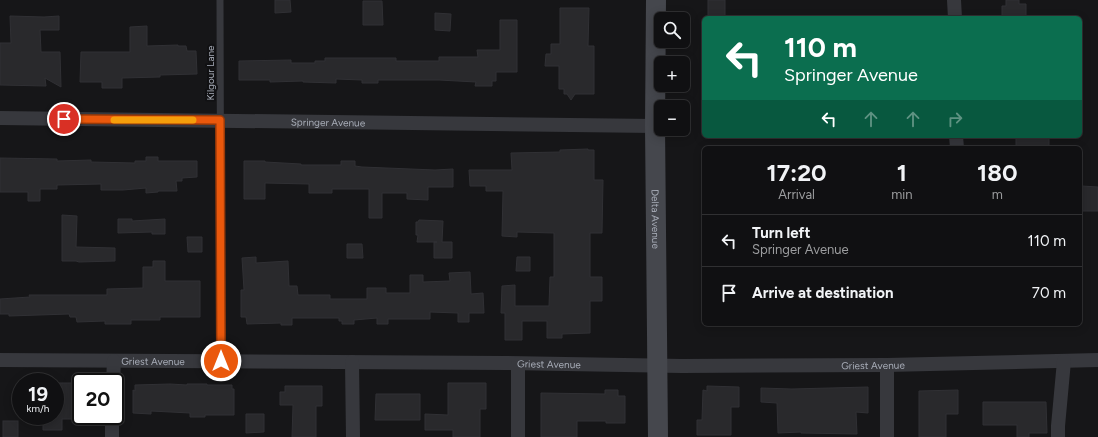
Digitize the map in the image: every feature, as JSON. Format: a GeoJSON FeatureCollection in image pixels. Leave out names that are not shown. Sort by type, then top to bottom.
{"type":"FeatureCollection","features":[{"type":"Feature","properties":{"kind":"street","name":"Delta Avenue"},"geometry":{"type":"LineString","coordinates":[[655,100],[656,0]]}},
{"type":"Feature","properties":{"kind":"street"},"geometry":{"type":"LineString","coordinates":[[954,0],[955,16]]}},
{"type":"Feature","properties":{"kind":"street","name":"Springer Avenue"},"geometry":{"type":"LineString","coordinates":[[0,118],[654,126]]}},
{"type":"Feature","properties":{"kind":"street","name":"Delta Avenue"},"geometry":{"type":"LineString","coordinates":[[655,136],[658,437]]}},
{"type":"Feature","properties":{"kind":"street","name":"Griest Avenue"},"geometry":{"type":"LineString","coordinates":[[0,360],[352,362],[658,366],[887,366],[1098,360]]}},
{"type":"Feature","properties":{"kind":"street"},"geometry":{"type":"LineString","coordinates":[[113,373],[114,361]]}},
{"type":"Feature","properties":{"kind":"street"},"geometry":{"type":"LineString","coordinates":[[1058,437],[1064,361]]}},
{"type":"Feature","properties":{"kind":"street"},"geometry":{"type":"LineString","coordinates":[[352,362],[353,437]]}},
{"type":"Feature","properties":{"kind":"street"},"geometry":{"type":"LineString","coordinates":[[518,364],[518,437]]}},
{"type":"Feature","properties":{"kind":"street"},"geometry":{"type":"LineString","coordinates":[[887,366],[887,437]]}},
{"type":"Feature","properties":{"kind":"street"},"geometry":{"type":"LineString","coordinates":[[112,425],[112,437]]}},
{"type":"Feature","properties":{"kind":"lane","name":"Kilgour Lane"},"geometry":{"type":"LineString","coordinates":[[220,0],[221,361]]}},
{"type":"Feature","properties":{"kind":"building"},"geometry":{"type":"Polygon","coordinates":[[[275,0],[290,0],[291,12],[275,13],[275,0]]]}},
{"type":"Feature","properties":{"kind":"building"},"geometry":{"type":"Polygon","coordinates":[[[708,0],[725,0],[725,16],[708,16],[708,0]]]}},
{"type":"Feature","properties":{"kind":"building"},"geometry":{"type":"Polygon","coordinates":[[[1006,0],[1019,0],[1019,4],[1026,4],[1026,16],[1002,16],[1002,6],[1006,6],[1006,0]]]}},
{"type":"Feature","properties":{"kind":"building"},"geometry":{"type":"Polygon","coordinates":[[[363,1],[382,1],[383,25],[363,25],[363,1]]]}},
{"type":"Feature","properties":{"kind":"building"},"geometry":{"type":"Polygon","coordinates":[[[560,8],[589,8],[588,46],[594,46],[594,94],[575,94],[571,100],[567,94],[564,94],[564,89],[559,89],[559,66],[545,66],[546,54],[551,54],[551,44],[560,44],[560,8]]]}},
{"type":"Feature","properties":{"kind":"building"},"geometry":{"type":"Polygon","coordinates":[[[435,13],[451,14],[450,31],[435,30],[435,13]]]}},
{"type":"Feature","properties":{"kind":"building"},"geometry":{"type":"Polygon","coordinates":[[[10,16],[59,16],[59,30],[40,30],[41,52],[60,52],[61,87],[45,78],[46,86],[0,85],[0,43],[11,43],[10,16]]]}},
{"type":"Feature","properties":{"kind":"building"},"geometry":{"type":"Polygon","coordinates":[[[500,20],[517,20],[517,72],[496,72],[496,81],[492,81],[492,86],[475,86],[476,82],[439,80],[378,80],[378,83],[362,83],[362,80],[336,79],[336,83],[239,80],[239,61],[291,60],[291,63],[315,63],[315,61],[325,61],[325,58],[396,58],[396,61],[439,61],[439,57],[478,57],[477,50],[500,50],[500,20]]]}},
{"type":"Feature","properties":{"kind":"building"},"geometry":{"type":"Polygon","coordinates":[[[147,26],[147,46],[178,45],[186,46],[187,51],[196,51],[197,74],[122,78],[122,88],[102,88],[102,82],[80,82],[81,52],[130,52],[130,27],[147,26]]]}},
{"type":"Feature","properties":{"kind":"building"},"geometry":{"type":"Polygon","coordinates":[[[1016,138],[1049,138],[1049,146],[1016,146],[1016,138]]]}},
{"type":"Feature","properties":{"kind":"building"},"geometry":{"type":"Polygon","coordinates":[[[560,150],[594,150],[594,180],[603,180],[602,233],[590,233],[590,277],[602,277],[602,301],[590,301],[590,333],[562,334],[562,338],[547,338],[547,321],[522,321],[522,340],[505,340],[505,313],[501,313],[502,286],[515,285],[515,306],[549,306],[550,277],[554,277],[554,233],[517,232],[517,237],[502,236],[503,191],[486,191],[486,186],[470,186],[469,170],[512,170],[511,153],[560,152],[560,150]]]}},
{"type":"Feature","properties":{"kind":"building"},"geometry":{"type":"Polygon","coordinates":[[[146,157],[158,157],[158,161],[197,161],[197,177],[182,178],[182,181],[176,181],[177,191],[158,191],[146,193],[146,188],[101,190],[101,184],[57,185],[57,189],[40,189],[40,201],[28,201],[28,192],[0,192],[0,158],[57,159],[57,161],[91,160],[91,162],[135,163],[135,161],[146,161],[146,157]]]}},
{"type":"Feature","properties":{"kind":"building"},"geometry":{"type":"Polygon","coordinates":[[[244,161],[265,161],[301,165],[341,165],[341,161],[355,161],[355,166],[362,167],[435,170],[453,169],[453,187],[428,187],[428,200],[407,199],[407,193],[382,193],[382,218],[369,218],[369,189],[332,189],[332,193],[309,193],[309,184],[265,183],[265,199],[244,199],[244,161]]]}},
{"type":"Feature","properties":{"kind":"building"},"geometry":{"type":"Polygon","coordinates":[[[1082,186],[1098,187],[1098,211],[1082,211],[1082,186]]]}},
{"type":"Feature","properties":{"kind":"building"},"geometry":{"type":"Polygon","coordinates":[[[62,215],[77,216],[76,247],[115,248],[115,261],[62,261],[62,215]]]}},
{"type":"Feature","properties":{"kind":"building"},"geometry":{"type":"Polygon","coordinates":[[[118,219],[132,219],[132,221],[165,219],[165,234],[152,234],[152,232],[118,233],[118,219]]]}},
{"type":"Feature","properties":{"kind":"building"},"geometry":{"type":"Polygon","coordinates":[[[419,220],[443,221],[442,242],[452,242],[452,258],[434,258],[434,242],[417,242],[418,235],[416,235],[416,222],[419,220]]]}},
{"type":"Feature","properties":{"kind":"building"},"geometry":{"type":"Polygon","coordinates":[[[187,237],[202,237],[202,252],[188,252],[187,237]]]}},
{"type":"Feature","properties":{"kind":"building"},"geometry":{"type":"Polygon","coordinates":[[[347,244],[362,244],[363,258],[347,258],[347,244]]]}},
{"type":"Feature","properties":{"kind":"building"},"geometry":{"type":"Polygon","coordinates":[[[256,257],[256,263],[288,261],[289,286],[297,286],[298,295],[330,295],[330,299],[367,299],[367,288],[386,288],[386,293],[410,293],[410,275],[423,275],[423,282],[450,281],[449,273],[470,272],[471,294],[483,293],[484,313],[469,313],[469,322],[458,322],[458,313],[430,312],[430,319],[388,319],[388,324],[377,324],[377,318],[354,320],[354,324],[342,324],[342,321],[339,321],[339,318],[292,318],[292,325],[281,325],[281,323],[247,324],[246,317],[241,317],[241,290],[244,290],[242,258],[256,257]]]}},
{"type":"Feature","properties":{"kind":"building"},"geometry":{"type":"Polygon","coordinates":[[[517,257],[530,257],[530,271],[516,271],[517,257]]]}},
{"type":"Feature","properties":{"kind":"building"},"geometry":{"type":"Polygon","coordinates":[[[153,261],[165,261],[165,281],[200,281],[200,317],[160,317],[160,320],[131,320],[131,324],[105,324],[105,321],[77,322],[76,317],[70,317],[69,314],[9,316],[9,314],[0,314],[0,299],[30,297],[29,295],[107,295],[107,289],[143,288],[143,267],[153,267],[153,261]]]}},
{"type":"Feature","properties":{"kind":"building"},"geometry":{"type":"Polygon","coordinates":[[[64,383],[72,383],[72,419],[64,419],[64,383]]]}},
{"type":"Feature","properties":{"kind":"building"},"geometry":{"type":"Polygon","coordinates":[[[448,383],[486,383],[486,409],[480,409],[480,437],[453,437],[453,430],[425,430],[425,414],[448,415],[448,383]]]}},
{"type":"Feature","properties":{"kind":"building"},"geometry":{"type":"Polygon","coordinates":[[[135,385],[232,385],[232,389],[234,389],[234,415],[205,415],[205,417],[190,417],[190,413],[151,411],[151,414],[133,413],[133,390],[135,391],[135,385]]]}},
{"type":"Feature","properties":{"kind":"building"},"geometry":{"type":"Polygon","coordinates":[[[285,386],[322,386],[322,406],[316,406],[316,437],[292,437],[293,405],[280,405],[280,392],[285,392],[285,386]]]}},
{"type":"Feature","properties":{"kind":"building"},"geometry":{"type":"Polygon","coordinates":[[[707,386],[739,387],[739,407],[731,407],[731,435],[697,435],[697,420],[702,420],[703,390],[707,391],[707,386]]]}},
{"type":"Feature","properties":{"kind":"building"},"geometry":{"type":"Polygon","coordinates":[[[868,387],[868,413],[856,412],[857,434],[801,432],[778,433],[777,403],[761,402],[761,388],[792,389],[868,387]]]}},
{"type":"Feature","properties":{"kind":"building"},"geometry":{"type":"Polygon","coordinates":[[[605,390],[618,390],[618,396],[625,396],[625,423],[606,423],[606,421],[577,421],[577,437],[541,437],[541,393],[605,394],[605,390]]]}},
{"type":"Feature","properties":{"kind":"building"},"geometry":{"type":"Polygon","coordinates":[[[958,390],[958,414],[946,414],[946,437],[919,437],[919,391],[958,390]]]}},
{"type":"Feature","properties":{"kind":"building"},"geometry":{"type":"Polygon","coordinates":[[[376,394],[420,394],[420,420],[375,420],[376,394]]]}},
{"type":"Feature","properties":{"kind":"building"},"geometry":{"type":"Polygon","coordinates":[[[983,402],[1046,402],[1047,433],[1029,433],[1029,437],[1017,437],[1017,425],[983,425],[983,402]]]}},
{"type":"Feature","properties":{"kind":"building"},"geometry":{"type":"Polygon","coordinates":[[[246,414],[264,414],[264,432],[246,433],[246,414]]]}},
{"type":"Feature","properties":{"kind":"building"},"geometry":{"type":"Polygon","coordinates":[[[3,421],[12,421],[12,425],[18,425],[18,437],[3,437],[3,421]]]}},
{"type":"Feature","properties":{"kind":"building"},"geometry":{"type":"Polygon","coordinates":[[[43,425],[62,425],[62,430],[43,430],[43,425]]]}},
{"type":"Feature","properties":{"kind":"slow traffic"},"geometry":{"type":"LineString","coordinates":[[114,120],[193,120]]}},
{"type":"Feature","properties":{"kind":"route"},"geometry":{"type":"LineString","coordinates":[[64,119],[220,120],[221,361]]}}]}
